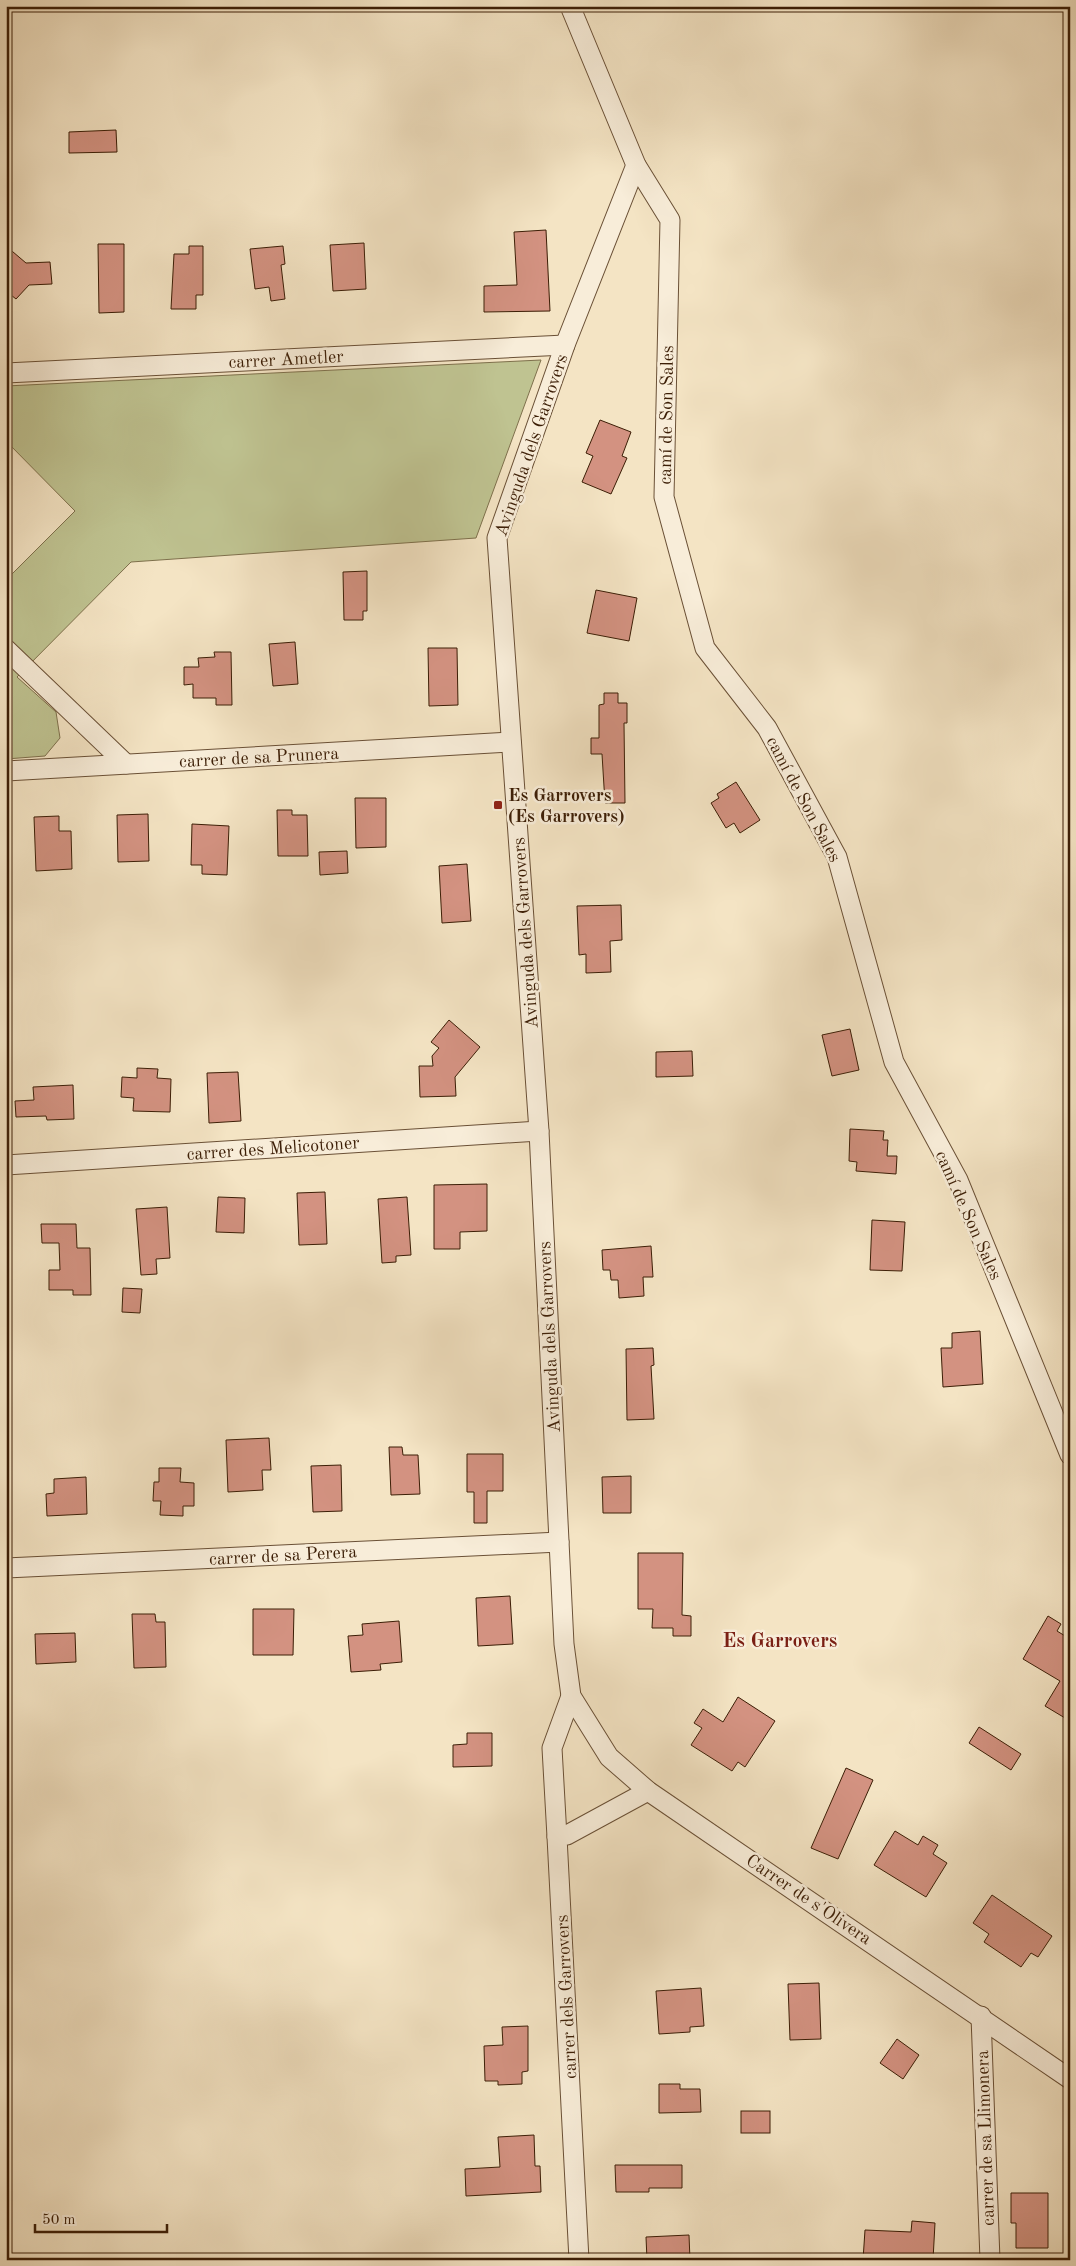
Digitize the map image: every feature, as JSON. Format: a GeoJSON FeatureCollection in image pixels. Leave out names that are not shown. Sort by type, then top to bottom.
{"type":"FeatureCollection","features":[{"type":"Feature","properties":{"kind":"street","name":"camí de Son Sales"},"geometry":{"type":"LineString","coordinates":[[570,6],[636,165],[670,220],[664,496],[705,648],[767,728],[837,857],[894,1062],[958,1180],[1070,1455]]}},
{"type":"Feature","properties":{"kind":"street","name":"Avinguda dels Garrovers"},"geometry":{"type":"LineString","coordinates":[[571,1696],[564,1644],[539,1131],[497,538],[565,345],[636,165]]}},
{"type":"Feature","properties":{"kind":"street","name":"carrer Ametler"},"geometry":{"type":"LineString","coordinates":[[6,373],[565,345]]}},
{"type":"Feature","properties":{"kind":"street"},"geometry":{"type":"LineString","coordinates":[[6,649],[126,764]]}},
{"type":"Feature","properties":{"kind":"street","name":"carrer de sa Prunera"},"geometry":{"type":"LineString","coordinates":[[6,771],[511,742]]}},
{"type":"Feature","properties":{"kind":"street","name":"carrer des Melicotoner"},"geometry":{"type":"LineString","coordinates":[[6,1165],[539,1131]]}},
{"type":"Feature","properties":{"kind":"street","name":"carrer de sa Perera"},"geometry":{"type":"LineString","coordinates":[[6,1568],[559,1542]]}},
{"type":"Feature","properties":{"kind":"street","name":"Carrer de s'Olivera"},"geometry":{"type":"LineString","coordinates":[[571,1696],[609,1758],[648,1791],[1070,2078]]}},
{"type":"Feature","properties":{"kind":"street","name":"carrer dels Garrovers"},"geometry":{"type":"LineString","coordinates":[[571,1696],[552,1748],[579,2260]]}},
{"type":"Feature","properties":{"kind":"street"},"geometry":{"type":"LineString","coordinates":[[557,1837],[567,1835],[648,1791]]}},
{"type":"Feature","properties":{"kind":"street","name":"carrer de sa Llimonera"},"geometry":{"type":"LineString","coordinates":[[981,2016],[990,2260]]}},
{"type":"Feature","properties":{"kind":"green space"},"geometry":{"type":"Polygon","coordinates":[[[541,360],[476,538],[131,562],[17,677],[56,712],[60,738],[45,756],[6,759],[6,580],[75,511],[6,441],[6,386],[541,360]]]}},
{"type":"Feature","properties":{"kind":"building"},"geometry":{"type":"Polygon","coordinates":[[[116,130],[117,152],[69,153],[69,132],[116,130]]]}},
{"type":"Feature","properties":{"kind":"building"},"geometry":{"type":"Polygon","coordinates":[[[546,230],[550,311],[484,312],[484,286],[517,285],[514,232],[546,230]]]}},
{"type":"Feature","properties":{"kind":"building"},"geometry":{"type":"Polygon","coordinates":[[[364,243],[366,289],[333,291],[330,245],[364,243]]]}},
{"type":"Feature","properties":{"kind":"building"},"geometry":{"type":"Polygon","coordinates":[[[98,244],[124,244],[124,312],[99,313],[98,244]]]}},
{"type":"Feature","properties":{"kind":"building"},"geometry":{"type":"Polygon","coordinates":[[[6,246],[26,263],[50,262],[52,284],[29,285],[16,299],[6,291],[6,246]]]}},
{"type":"Feature","properties":{"kind":"building"},"geometry":{"type":"Polygon","coordinates":[[[189,246],[203,246],[203,295],[196,295],[196,309],[171,309],[174,254],[189,254],[189,246]]]}},
{"type":"Feature","properties":{"kind":"building"},"geometry":{"type":"Polygon","coordinates":[[[283,246],[285,264],[281,265],[285,299],[271,301],[269,287],[255,289],[250,249],[283,246]]]}},
{"type":"Feature","properties":{"kind":"building"},"geometry":{"type":"Polygon","coordinates":[[[600,420],[631,432],[622,456],[627,458],[611,494],[582,482],[593,456],[586,453],[600,420]]]}},
{"type":"Feature","properties":{"kind":"building"},"geometry":{"type":"Polygon","coordinates":[[[367,571],[367,611],[363,611],[363,620],[344,620],[343,572],[367,571]]]}},
{"type":"Feature","properties":{"kind":"building"},"geometry":{"type":"Polygon","coordinates":[[[596,590],[637,598],[629,641],[587,633],[596,590]]]}},
{"type":"Feature","properties":{"kind":"building"},"geometry":{"type":"Polygon","coordinates":[[[295,642],[298,684],[273,686],[269,644],[295,642]]]}},
{"type":"Feature","properties":{"kind":"building"},"geometry":{"type":"Polygon","coordinates":[[[428,648],[457,648],[458,705],[429,706],[428,648]]]}},
{"type":"Feature","properties":{"kind":"building"},"geometry":{"type":"Polygon","coordinates":[[[214,652],[231,652],[232,705],[216,705],[216,698],[193,698],[193,684],[184,685],[184,667],[199,667],[198,658],[215,657],[214,652]]]}},
{"type":"Feature","properties":{"kind":"building"},"geometry":{"type":"Polygon","coordinates":[[[604,693],[618,693],[618,703],[627,703],[627,723],[624,723],[625,803],[605,803],[602,754],[591,754],[591,738],[599,738],[599,705],[604,704],[604,693]]]}},
{"type":"Feature","properties":{"kind":"building"},"geometry":{"type":"Polygon","coordinates":[[[736,782],[760,820],[740,833],[734,823],[726,828],[711,803],[719,798],[717,794],[736,782]]]}},
{"type":"Feature","properties":{"kind":"building"},"geometry":{"type":"Polygon","coordinates":[[[355,798],[386,798],[386,847],[356,848],[355,798]]]}},
{"type":"Feature","properties":{"kind":"building"},"geometry":{"type":"Polygon","coordinates":[[[277,810],[292,810],[292,815],[307,815],[308,856],[278,856],[277,810]]]}},
{"type":"Feature","properties":{"kind":"building"},"geometry":{"type":"Polygon","coordinates":[[[148,814],[149,861],[118,862],[117,815],[148,814]]]}},
{"type":"Feature","properties":{"kind":"building"},"geometry":{"type":"Polygon","coordinates":[[[59,816],[59,831],[71,831],[72,869],[36,871],[34,817],[59,816]]]}},
{"type":"Feature","properties":{"kind":"building"},"geometry":{"type":"Polygon","coordinates":[[[192,824],[229,826],[227,875],[202,874],[202,865],[191,865],[192,824]]]}},
{"type":"Feature","properties":{"kind":"building"},"geometry":{"type":"Polygon","coordinates":[[[347,851],[348,873],[320,875],[319,852],[347,851]]]}},
{"type":"Feature","properties":{"kind":"building"},"geometry":{"type":"Polygon","coordinates":[[[467,864],[471,921],[442,923],[439,866],[467,864]]]}},
{"type":"Feature","properties":{"kind":"building"},"geometry":{"type":"Polygon","coordinates":[[[621,905],[622,940],[610,941],[611,972],[586,973],[586,954],[579,955],[577,906],[621,905]]]}},
{"type":"Feature","properties":{"kind":"building"},"geometry":{"type":"Polygon","coordinates":[[[449,1020],[480,1047],[455,1077],[456,1096],[420,1097],[419,1066],[433,1066],[432,1056],[439,1048],[431,1042],[449,1020]]]}},
{"type":"Feature","properties":{"kind":"building"},"geometry":{"type":"Polygon","coordinates":[[[850,1029],[859,1070],[832,1076],[822,1035],[850,1029]]]}},
{"type":"Feature","properties":{"kind":"building"},"geometry":{"type":"Polygon","coordinates":[[[692,1051],[693,1076],[656,1077],[656,1052],[692,1051]]]}},
{"type":"Feature","properties":{"kind":"building"},"geometry":{"type":"Polygon","coordinates":[[[137,1068],[158,1069],[157,1078],[171,1079],[170,1112],[133,1111],[134,1098],[121,1097],[122,1077],[137,1078],[137,1068]]]}},
{"type":"Feature","properties":{"kind":"building"},"geometry":{"type":"Polygon","coordinates":[[[238,1072],[241,1121],[209,1123],[207,1073],[238,1072]]]}},
{"type":"Feature","properties":{"kind":"building"},"geometry":{"type":"Polygon","coordinates":[[[73,1085],[74,1119],[47,1120],[46,1116],[16,1117],[15,1101],[34,1100],[33,1087],[73,1085]]]}},
{"type":"Feature","properties":{"kind":"building"},"geometry":{"type":"Polygon","coordinates":[[[850,1129],[884,1131],[883,1140],[888,1140],[887,1156],[897,1156],[896,1174],[856,1171],[857,1162],[849,1161],[850,1129]]]}},
{"type":"Feature","properties":{"kind":"building"},"geometry":{"type":"Polygon","coordinates":[[[487,1184],[487,1231],[460,1232],[460,1249],[434,1249],[434,1185],[487,1184]]]}},
{"type":"Feature","properties":{"kind":"building"},"geometry":{"type":"Polygon","coordinates":[[[325,1192],[327,1244],[299,1245],[297,1193],[325,1192]]]}},
{"type":"Feature","properties":{"kind":"building"},"geometry":{"type":"Polygon","coordinates":[[[218,1197],[245,1198],[244,1233],[216,1232],[218,1197]]]}},
{"type":"Feature","properties":{"kind":"building"},"geometry":{"type":"Polygon","coordinates":[[[407,1197],[411,1255],[396,1256],[396,1262],[382,1263],[378,1199],[407,1197]]]}},
{"type":"Feature","properties":{"kind":"building"},"geometry":{"type":"Polygon","coordinates":[[[167,1207],[170,1258],[156,1259],[157,1274],[141,1275],[136,1209],[167,1207]]]}},
{"type":"Feature","properties":{"kind":"building"},"geometry":{"type":"Polygon","coordinates":[[[872,1220],[905,1222],[902,1271],[870,1270],[872,1220]]]}},
{"type":"Feature","properties":{"kind":"building"},"geometry":{"type":"Polygon","coordinates":[[[41,1224],[76,1224],[77,1248],[90,1248],[91,1295],[73,1295],[73,1290],[49,1290],[49,1270],[60,1270],[59,1243],[42,1243],[41,1224]]]}},
{"type":"Feature","properties":{"kind":"building"},"geometry":{"type":"Polygon","coordinates":[[[651,1246],[653,1277],[643,1277],[644,1296],[619,1298],[618,1280],[611,1280],[610,1270],[603,1270],[602,1250],[651,1246]]]}},
{"type":"Feature","properties":{"kind":"building"},"geometry":{"type":"Polygon","coordinates":[[[123,1288],[142,1289],[140,1313],[122,1312],[123,1288]]]}},
{"type":"Feature","properties":{"kind":"building"},"geometry":{"type":"Polygon","coordinates":[[[980,1331],[983,1384],[943,1387],[941,1348],[952,1348],[952,1333],[980,1331]]]}},
{"type":"Feature","properties":{"kind":"building"},"geometry":{"type":"Polygon","coordinates":[[[653,1348],[654,1365],[651,1366],[654,1419],[627,1420],[626,1349],[653,1348]]]}},
{"type":"Feature","properties":{"kind":"building"},"geometry":{"type":"Polygon","coordinates":[[[269,1438],[271,1470],[262,1470],[263,1490],[228,1492],[226,1440],[269,1438]]]}},
{"type":"Feature","properties":{"kind":"building"},"geometry":{"type":"Polygon","coordinates":[[[389,1447],[402,1447],[403,1455],[418,1455],[420,1494],[391,1495],[389,1447]]]}},
{"type":"Feature","properties":{"kind":"building"},"geometry":{"type":"Polygon","coordinates":[[[467,1454],[503,1454],[503,1491],[487,1491],[487,1523],[474,1523],[474,1492],[467,1492],[467,1454]]]}},
{"type":"Feature","properties":{"kind":"building"},"geometry":{"type":"Polygon","coordinates":[[[341,1465],[342,1511],[313,1512],[311,1466],[341,1465]]]}},
{"type":"Feature","properties":{"kind":"building"},"geometry":{"type":"Polygon","coordinates":[[[159,1468],[181,1468],[180,1482],[194,1483],[194,1506],[183,1506],[183,1516],[160,1515],[161,1501],[153,1501],[154,1482],[159,1482],[159,1468]]]}},
{"type":"Feature","properties":{"kind":"building"},"geometry":{"type":"Polygon","coordinates":[[[631,1476],[631,1513],[603,1513],[602,1477],[631,1476]]]}},
{"type":"Feature","properties":{"kind":"building"},"geometry":{"type":"Polygon","coordinates":[[[86,1477],[87,1514],[47,1516],[46,1494],[54,1493],[54,1479],[86,1477]]]}},
{"type":"Feature","properties":{"kind":"building"},"geometry":{"type":"Polygon","coordinates":[[[638,1553],[683,1553],[682,1615],[691,1616],[691,1636],[673,1636],[673,1628],[652,1628],[653,1609],[638,1609],[638,1553]]]}},
{"type":"Feature","properties":{"kind":"building"},"geometry":{"type":"Polygon","coordinates":[[[510,1596],[513,1644],[478,1646],[476,1598],[510,1596]]]}},
{"type":"Feature","properties":{"kind":"building"},"geometry":{"type":"Polygon","coordinates":[[[253,1609],[294,1609],[293,1655],[253,1655],[253,1609]]]}},
{"type":"Feature","properties":{"kind":"building"},"geometry":{"type":"Polygon","coordinates":[[[132,1614],[155,1614],[156,1622],[165,1622],[166,1667],[134,1668],[132,1614]]]}},
{"type":"Feature","properties":{"kind":"building"},"geometry":{"type":"Polygon","coordinates":[[[1048,1616],[1061,1624],[1057,1631],[1070,1639],[1070,1721],[1045,1706],[1060,1681],[1023,1659],[1048,1616]]]}},
{"type":"Feature","properties":{"kind":"building"},"geometry":{"type":"Polygon","coordinates":[[[399,1621],[402,1662],[380,1664],[381,1670],[351,1672],[348,1636],[363,1635],[362,1624],[399,1621]]]}},
{"type":"Feature","properties":{"kind":"building"},"geometry":{"type":"Polygon","coordinates":[[[75,1633],[76,1662],[36,1664],[35,1634],[75,1633]]]}},
{"type":"Feature","properties":{"kind":"building"},"geometry":{"type":"Polygon","coordinates":[[[738,1697],[775,1721],[745,1767],[738,1762],[732,1771],[691,1745],[702,1728],[694,1723],[703,1709],[723,1722],[738,1697]]]}},
{"type":"Feature","properties":{"kind":"building"},"geometry":{"type":"Polygon","coordinates":[[[979,1727],[1021,1754],[1011,1770],[969,1743],[979,1727]]]}},
{"type":"Feature","properties":{"kind":"building"},"geometry":{"type":"Polygon","coordinates":[[[467,1733],[492,1733],[492,1766],[453,1767],[453,1745],[467,1744],[467,1733]]]}},
{"type":"Feature","properties":{"kind":"building"},"geometry":{"type":"Polygon","coordinates":[[[846,1768],[873,1780],[838,1859],[811,1848],[846,1768]]]}},
{"type":"Feature","properties":{"kind":"building"},"geometry":{"type":"Polygon","coordinates":[[[895,1831],[918,1845],[923,1836],[938,1845],[933,1854],[947,1863],[926,1897],[874,1865],[895,1831]]]}},
{"type":"Feature","properties":{"kind":"building"},"geometry":{"type":"Polygon","coordinates":[[[992,1895],[1052,1936],[1038,1957],[1031,1953],[1021,1967],[984,1942],[989,1934],[973,1923],[992,1895]]]}},
{"type":"Feature","properties":{"kind":"building"},"geometry":{"type":"Polygon","coordinates":[[[819,1983],[821,2039],[790,2040],[788,1984],[819,1983]]]}},
{"type":"Feature","properties":{"kind":"building"},"geometry":{"type":"Polygon","coordinates":[[[701,1988],[704,2026],[690,2027],[690,2032],[659,2034],[656,1991],[701,1988]]]}},
{"type":"Feature","properties":{"kind":"building"},"geometry":{"type":"Polygon","coordinates":[[[528,2026],[528,2071],[522,2072],[522,2084],[498,2085],[498,2081],[485,2081],[484,2046],[503,2045],[502,2027],[528,2026]]]}},
{"type":"Feature","properties":{"kind":"building"},"geometry":{"type":"Polygon","coordinates":[[[897,2039],[919,2055],[903,2079],[880,2063],[897,2039]]]}},
{"type":"Feature","properties":{"kind":"building"},"geometry":{"type":"Polygon","coordinates":[[[659,2084],[680,2084],[680,2089],[700,2089],[701,2112],[659,2113],[659,2084]]]}},
{"type":"Feature","properties":{"kind":"building"},"geometry":{"type":"Polygon","coordinates":[[[741,2111],[770,2111],[770,2133],[741,2133],[741,2111]]]}},
{"type":"Feature","properties":{"kind":"building"},"geometry":{"type":"Polygon","coordinates":[[[534,2135],[535,2166],[540,2166],[541,2192],[466,2196],[465,2169],[500,2167],[498,2137],[534,2135]]]}},
{"type":"Feature","properties":{"kind":"building"},"geometry":{"type":"Polygon","coordinates":[[[615,2165],[682,2165],[682,2188],[649,2188],[649,2192],[616,2192],[615,2165]]]}},
{"type":"Feature","properties":{"kind":"building"},"geometry":{"type":"Polygon","coordinates":[[[1011,2193],[1048,2193],[1048,2248],[1016,2248],[1016,2223],[1011,2223],[1011,2193]]]}},
{"type":"Feature","properties":{"kind":"building"},"geometry":{"type":"Polygon","coordinates":[[[912,2221],[935,2223],[933,2260],[863,2260],[865,2230],[911,2232],[912,2221]]]}},
{"type":"Feature","properties":{"kind":"building"},"geometry":{"type":"Polygon","coordinates":[[[689,2235],[690,2260],[647,2260],[646,2237],[689,2235]]]}},
{"type":"Feature","properties":{"kind":"place","name":"Es Garrovers (Es Garrovers)"},"geometry":{"type":"Point","coordinates":[498,805]}},
{"type":"Feature","properties":{"kind":"district","name":"Es Garrovers"},"geometry":{"type":"Point","coordinates":[780,1640]}}]}
